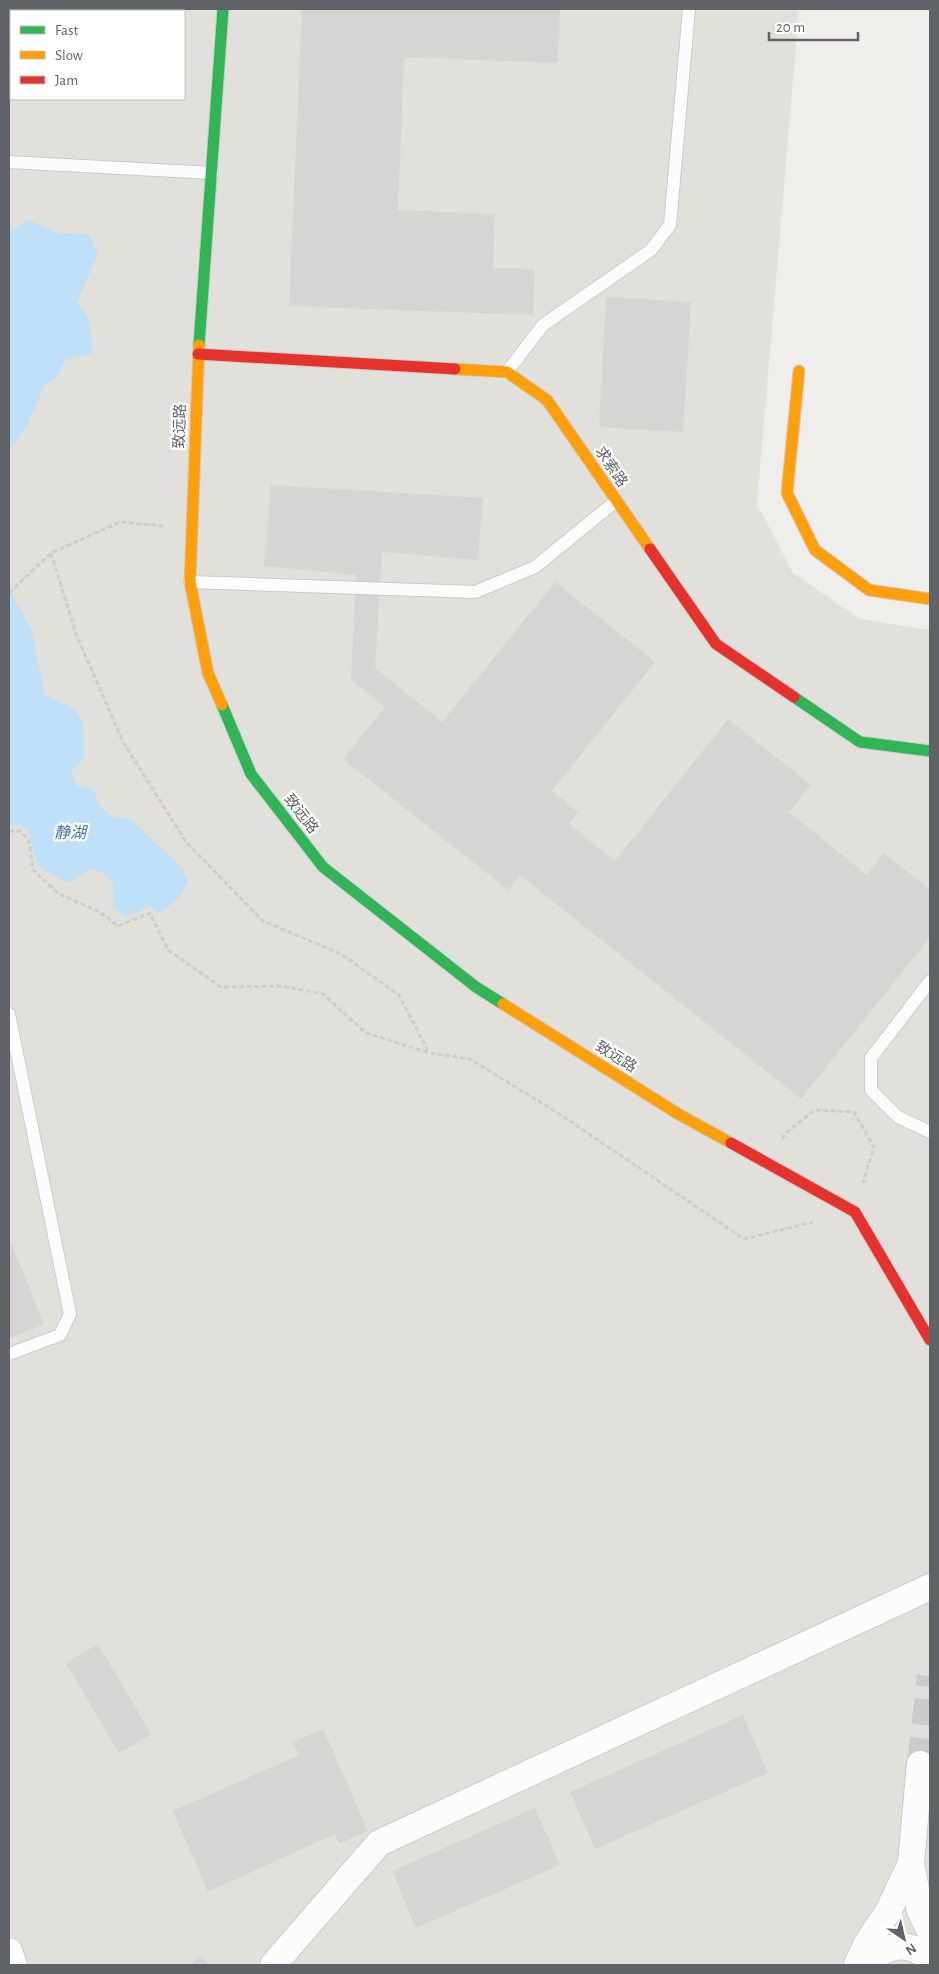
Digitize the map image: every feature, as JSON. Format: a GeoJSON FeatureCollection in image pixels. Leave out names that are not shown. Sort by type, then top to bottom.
{"type":"FeatureCollection","features":[{"type":"Feature","properties":{"kind":"street","name":"致远路"},"geometry":{"type":"LineString","coordinates":[[223,9],[198,354],[190,582],[208,673],[251,774],[322,867],[476,986],[680,1115],[855,1212]]}},
{"type":"Feature","properties":{"kind":"street"},"geometry":{"type":"LineString","coordinates":[[198,354],[507,372]]}},
{"type":"Feature","properties":{"kind":"street"},"geometry":{"type":"LineString","coordinates":[[799,371],[787,493],[815,550],[869,590],[930,600]]}},
{"type":"Feature","properties":{"kind":"street","name":"求索路"},"geometry":{"type":"LineString","coordinates":[[507,372],[547,400],[716,644],[860,742],[930,751]]}},
{"type":"Feature","properties":{"kind":"street"},"geometry":{"type":"LineString","coordinates":[[855,1212],[930,1340]]}},
{"type":"Feature","properties":{"kind":"street"},"geometry":{"type":"LineString","coordinates":[[273,1965],[379,1843],[930,1587]]}},
{"type":"Feature","properties":{"kind":"street"},"geometry":{"type":"LineString","coordinates":[[920,1764],[911,1863],[920,1911],[930,1931]]}},
{"type":"Feature","properties":{"kind":"street"},"geometry":{"type":"LineString","coordinates":[[857,1965],[867,1943],[890,1910],[911,1863]]}},
{"type":"Feature","properties":{"kind":"street"},"geometry":{"type":"LineString","coordinates":[[863,1965],[876,1953],[900,1945],[922,1952],[930,1959]]}},
{"type":"Feature","properties":{"kind":"street"},"geometry":{"type":"LineString","coordinates":[[9,1951],[14,1965]]}},
{"type":"Feature","properties":{"kind":"lane"},"geometry":{"type":"LineString","coordinates":[[507,372],[543,324],[650,250],[670,225],[689,9]]}},
{"type":"Feature","properties":{"kind":"lane"},"geometry":{"type":"LineString","coordinates":[[9,162],[212,172]]}},
{"type":"Feature","properties":{"kind":"lane"},"geometry":{"type":"LineString","coordinates":[[190,582],[476,592],[535,567],[616,501]]}},
{"type":"Feature","properties":{"kind":"lane"},"geometry":{"type":"LineString","coordinates":[[930,982],[870,1058],[871,1090],[898,1118],[930,1132]]}},
{"type":"Feature","properties":{"kind":"lane"},"geometry":{"type":"LineString","coordinates":[[9,1014],[70,1314],[60,1335],[9,1354]]}},
{"type":"Feature","properties":{"kind":"path"},"geometry":{"type":"LineString","coordinates":[[9,593],[51,553],[120,522],[191,529]]}},
{"type":"Feature","properties":{"kind":"path"},"geometry":{"type":"LineString","coordinates":[[51,553],[76,634],[123,742],[186,842],[263,921],[341,954],[399,995],[430,1053]]}},
{"type":"Feature","properties":{"kind":"path"},"geometry":{"type":"LineString","coordinates":[[9,831],[20,831],[29,841],[33,870],[59,894],[98,911],[118,926],[150,913],[168,950],[221,987],[282,986],[323,994],[366,1033],[430,1053],[470,1059],[561,1115],[744,1239],[855,1212]]}},
{"type":"Feature","properties":{"kind":"path"},"geometry":{"type":"LineString","coordinates":[[782,1140],[787,1132],[816,1110],[854,1112],[874,1147],[861,1190]]}},
{"type":"Feature","properties":{"kind":"shaded area"},"geometry":{"type":"Polygon","coordinates":[[[9,9],[799,9],[757,504],[793,573],[860,619],[930,630],[930,1965],[9,1965],[9,9]]]}},
{"type":"Feature","properties":{"kind":"water"},"geometry":{"type":"Polygon","coordinates":[[[29,220],[57,233],[88,234],[98,253],[77,303],[88,317],[93,353],[65,360],[57,377],[45,385],[27,425],[9,451],[9,225],[14,230],[29,220]]]}},
{"type":"Feature","properties":{"kind":"water","name":"静湖"},"geometry":{"type":"Polygon","coordinates":[[[9,589],[32,631],[45,695],[76,710],[83,724],[84,758],[71,772],[77,786],[93,789],[100,807],[113,817],[132,820],[182,868],[188,882],[176,901],[157,914],[152,906],[125,917],[113,906],[113,886],[108,877],[103,873],[90,869],[69,883],[52,875],[38,865],[27,827],[9,824],[9,589]]]}},
{"type":"Feature","properties":{"kind":"building"},"geometry":{"type":"Polygon","coordinates":[[[302,9],[560,9],[558,63],[404,57],[398,210],[495,214],[493,268],[535,269],[533,315],[289,306],[302,9]]]}},
{"type":"Feature","properties":{"kind":"building"},"geometry":{"type":"Polygon","coordinates":[[[606,297],[691,302],[683,432],[599,427],[606,297]]]}},
{"type":"Feature","properties":{"kind":"building"},"geometry":{"type":"Polygon","coordinates":[[[271,485],[483,498],[478,560],[382,552],[375,668],[442,722],[555,582],[655,662],[552,791],[578,812],[569,824],[615,861],[728,719],[811,785],[789,812],[867,875],[884,853],[930,890],[930,937],[801,1099],[520,875],[508,890],[343,759],[385,707],[351,680],[356,575],[264,566],[271,485]]]}},
{"type":"Feature","properties":{"kind":"building"},"geometry":{"type":"Polygon","coordinates":[[[9,1238],[44,1324],[9,1339],[9,1238]]]}},
{"type":"Feature","properties":{"kind":"building"},"geometry":{"type":"Polygon","coordinates":[[[98,1644],[151,1734],[119,1753],[66,1663],[98,1644]]]}},
{"type":"Feature","properties":{"kind":"building"},"geometry":{"type":"Polygon","coordinates":[[[743,1715],[768,1773],[595,1849],[570,1792],[743,1715]]]}},
{"type":"Feature","properties":{"kind":"building"},"geometry":{"type":"Polygon","coordinates":[[[323,1729],[368,1831],[339,1844],[335,1834],[208,1892],[173,1811],[299,1755],[293,1742],[323,1729]]]}},
{"type":"Feature","properties":{"kind":"building"},"geometry":{"type":"Polygon","coordinates":[[[535,1808],[560,1865],[416,1928],[392,1871],[535,1808]]]}},
{"type":"Feature","properties":{"kind":"building"},"geometry":{"type":"Polygon","coordinates":[[[200,1955],[210,1965],[190,1965],[200,1955]]]}},
{"type":"Feature","properties":{"kind":"tunnel"},"geometry":{"type":"LineString","coordinates":[[920,1764],[930,1676]]}},
{"type":"Feature","properties":{"kind":"traffic: fast"},"geometry":{"type":"LineString","coordinates":[[199,345],[223,9]]}},
{"type":"Feature","properties":{"kind":"traffic: fast"},"geometry":{"type":"LineString","coordinates":[[794,697],[860,742],[930,751]]}},
{"type":"Feature","properties":{"kind":"traffic: fast"},"geometry":{"type":"LineString","coordinates":[[222,705],[251,774],[323,867],[476,987],[503,1004]]}},
{"type":"Feature","properties":{"kind":"traffic: slow"},"geometry":{"type":"LineString","coordinates":[[199,345],[190,582],[208,673],[222,705]]}},
{"type":"Feature","properties":{"kind":"traffic: slow"},"geometry":{"type":"LineString","coordinates":[[455,369],[507,372],[547,400],[650,549]]}},
{"type":"Feature","properties":{"kind":"traffic: slow"},"geometry":{"type":"LineString","coordinates":[[799,371],[787,493],[815,550],[869,590],[930,599]]}},
{"type":"Feature","properties":{"kind":"traffic: slow"},"geometry":{"type":"LineString","coordinates":[[503,1004],[680,1115],[731,1143]]}},
{"type":"Feature","properties":{"kind":"traffic: jam"},"geometry":{"type":"LineString","coordinates":[[198,354],[455,369]]}},
{"type":"Feature","properties":{"kind":"traffic: jam"},"geometry":{"type":"LineString","coordinates":[[650,549],[716,644],[794,697]]}},
{"type":"Feature","properties":{"kind":"traffic: jam"},"geometry":{"type":"LineString","coordinates":[[731,1143],[855,1212],[930,1340]]}}]}
